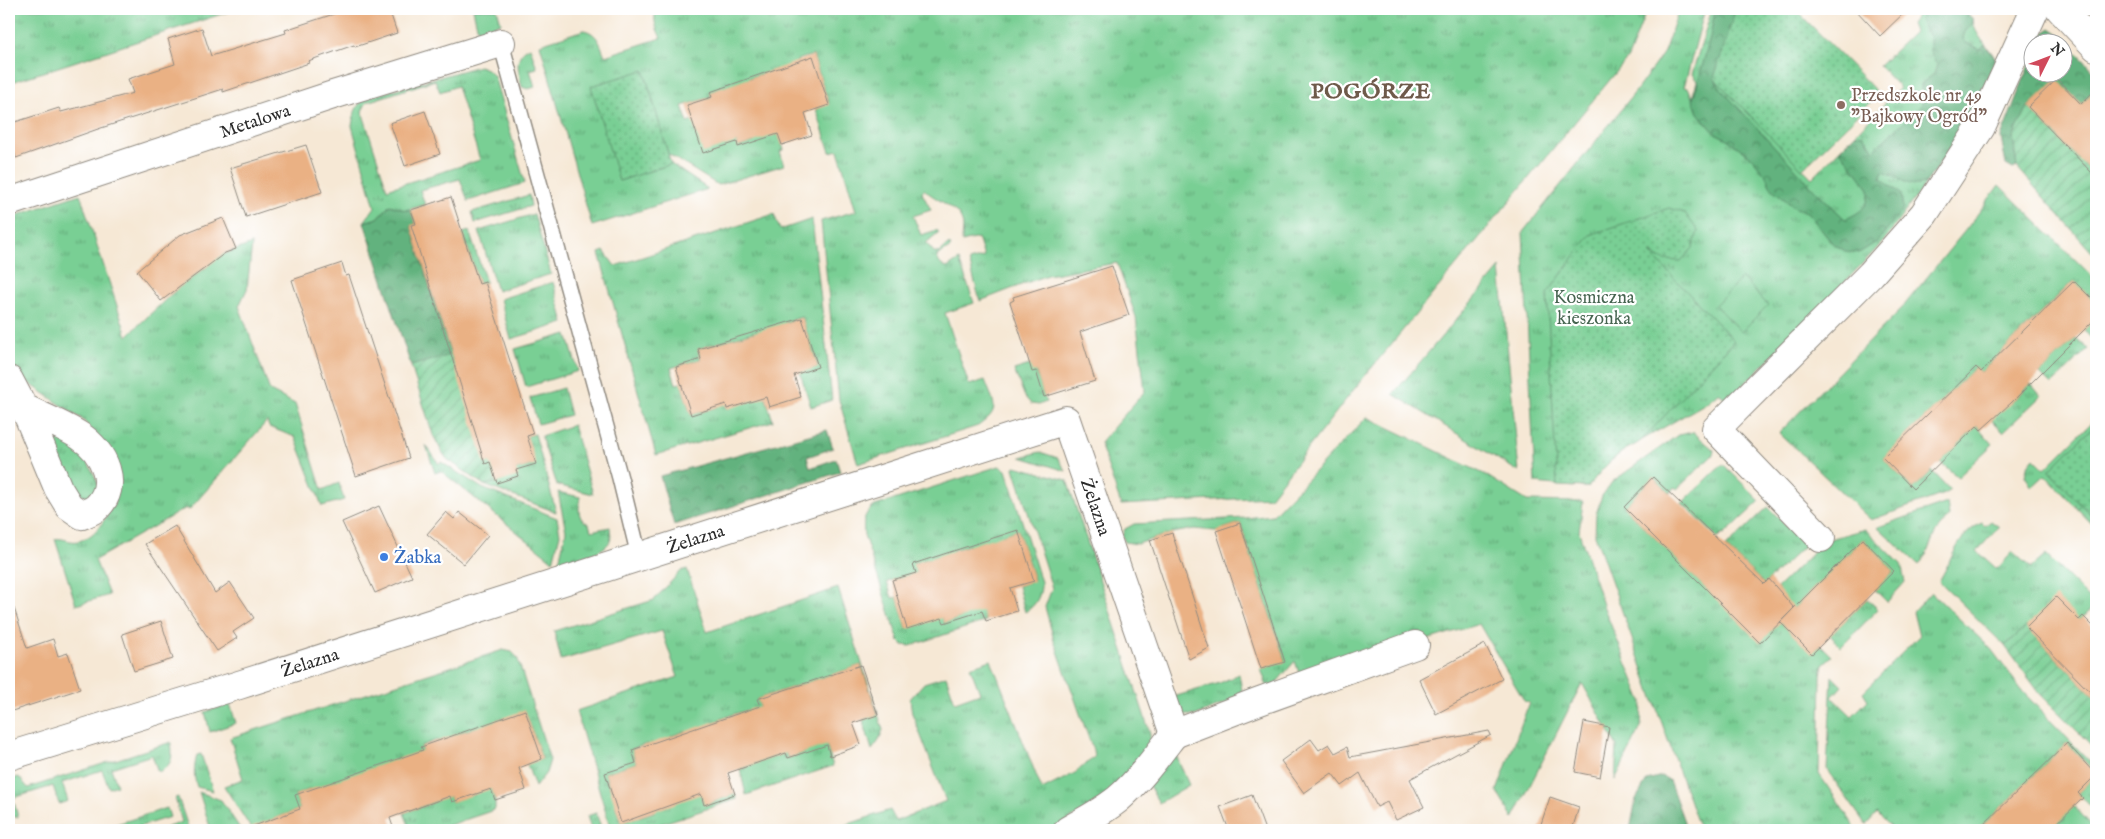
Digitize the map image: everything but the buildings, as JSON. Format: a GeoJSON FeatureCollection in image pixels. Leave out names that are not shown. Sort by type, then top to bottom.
{"type":"FeatureCollection","features":[{"type":"Feature","properties":{"kind":"street"},"geometry":{"type":"LineString","coordinates":[[1820,538],[1716,429],[1871,274],[1924,214],[1981,127],[2035,9]]}},
{"type":"Feature","properties":{"kind":"street"},"geometry":{"type":"LineString","coordinates":[[2060,9],[2096,47]]}},
{"type":"Feature","properties":{"kind":"street","name":"Metalowa"},"geometry":{"type":"LineString","coordinates":[[9,202],[341,93],[501,43]]}},
{"type":"Feature","properties":{"kind":"street"},"geometry":{"type":"LineString","coordinates":[[9,380],[24,408]]}},
{"type":"Feature","properties":{"kind":"street","name":"Żelazna"},"geometry":{"type":"LineString","coordinates":[[9,756],[1066,420],[1174,734]]}},
{"type":"Feature","properties":{"kind":"street"},"geometry":{"type":"LineString","coordinates":[[1068,830],[1088,820],[1118,799],[1147,768],[1174,734],[1415,645]]}},
{"type":"Feature","properties":{"kind":"lane"},"geometry":{"type":"LineString","coordinates":[[501,43],[578,323],[639,556]]}},
{"type":"Feature","properties":{"kind":"green space"},"geometry":{"type":"Polygon","coordinates":[[[9,9],[237,9],[9,83],[9,9]]]}},
{"type":"Feature","properties":{"kind":"green space"},"geometry":{"type":"Polygon","coordinates":[[[473,9],[497,9],[501,23],[478,31],[473,9]]]}},
{"type":"Feature","properties":{"kind":"green space"},"geometry":{"type":"Polygon","coordinates":[[[658,9],[1647,9],[1628,58],[1355,388],[1270,497],[1121,505],[1100,443],[1145,391],[1136,317],[1117,263],[1047,275],[980,301],[969,261],[984,257],[978,238],[962,242],[963,226],[958,214],[924,189],[922,193],[931,210],[913,216],[921,235],[937,230],[939,232],[926,243],[934,252],[939,253],[949,244],[951,247],[937,256],[941,265],[947,268],[959,260],[974,303],[945,313],[969,385],[985,380],[993,401],[993,411],[978,426],[858,464],[839,400],[821,221],[856,211],[838,150],[830,152],[816,109],[829,104],[813,55],[797,60],[799,65],[766,77],[764,73],[749,78],[750,83],[725,87],[710,92],[711,97],[682,106],[688,123],[692,121],[734,135],[739,147],[754,142],[753,137],[777,129],[784,150],[780,151],[784,165],[718,185],[668,154],[644,70],[619,181],[671,164],[708,189],[592,226],[540,44],[584,30],[589,31],[595,36],[605,56],[661,38],[655,20],[658,9]]]}},
{"type":"Feature","properties":{"kind":"green space"},"geometry":{"type":"Polygon","coordinates":[[[1679,9],[1705,9],[1684,87],[1689,89],[1692,98],[1697,81],[1692,74],[1712,9],[1736,9],[1714,78],[1812,178],[1900,88],[1879,66],[1914,32],[1911,24],[1922,9],[1963,9],[1973,19],[1979,36],[1996,60],[1966,124],[1883,242],[1796,333],[1727,401],[1719,392],[1706,403],[1623,451],[1601,469],[1588,487],[1581,487],[1599,432],[1611,428],[1617,422],[1638,429],[1643,438],[1734,341],[1648,252],[1655,248],[1671,255],[1684,251],[1689,245],[1692,236],[1691,227],[1686,220],[1671,213],[1663,215],[1655,221],[1650,231],[1653,241],[1621,260],[1613,254],[1604,253],[1596,256],[1590,262],[1587,269],[1587,277],[1593,285],[1604,292],[1604,301],[1589,309],[1584,318],[1589,330],[1596,338],[1592,345],[1579,345],[1570,350],[1564,357],[1562,366],[1567,382],[1574,388],[1584,390],[1588,400],[1585,408],[1586,419],[1593,429],[1574,487],[1535,483],[1523,232],[1636,91],[1664,52],[1679,9]],[[1742,279],[1715,305],[1741,332],[1768,305],[1742,279]]]}},
{"type":"Feature","properties":{"kind":"green space"},"geometry":{"type":"Polygon","coordinates":[[[1715,9],[1747,9],[1727,62],[1716,81],[1720,88],[1815,190],[1845,219],[1863,208],[1868,200],[1869,189],[1840,150],[1856,134],[1864,135],[1874,150],[1922,104],[1921,84],[1934,74],[1937,65],[1930,51],[1930,39],[1920,20],[1922,9],[1963,9],[1973,19],[1973,23],[1965,32],[1963,38],[1966,43],[1980,49],[1985,45],[1996,60],[1966,124],[1926,183],[1920,185],[1909,184],[1883,171],[1881,178],[1901,194],[1903,209],[1878,241],[1859,253],[1845,251],[1832,243],[1807,212],[1795,208],[1772,189],[1765,174],[1750,156],[1727,139],[1715,133],[1698,113],[1693,100],[1710,38],[1715,9]]]}},
{"type":"Feature","properties":{"kind":"green space"},"geometry":{"type":"Polygon","coordinates":[[[1736,9],[1795,9],[1879,94],[1802,169],[1714,78],[1736,9]]]}},
{"type":"Feature","properties":{"kind":"green space"},"geometry":{"type":"Polygon","coordinates":[[[2051,28],[2057,32],[2045,32],[2051,28]]]}},
{"type":"Feature","properties":{"kind":"green space"},"geometry":{"type":"Polygon","coordinates":[[[530,47],[537,68],[530,70],[535,87],[528,89],[522,87],[518,64],[524,50],[530,47]]]}},
{"type":"Feature","properties":{"kind":"green space"},"geometry":{"type":"Polygon","coordinates":[[[2072,48],[2096,73],[2096,90],[2081,104],[2059,82],[2072,82],[2072,48]]]}},
{"type":"Feature","properties":{"kind":"green space"},"geometry":{"type":"Polygon","coordinates":[[[479,66],[487,69],[494,76],[525,183],[468,201],[460,179],[420,190],[425,205],[405,210],[390,205],[378,218],[364,222],[375,207],[352,126],[356,109],[368,97],[479,66]],[[435,80],[367,102],[362,111],[387,189],[480,160],[457,86],[440,92],[435,80]]]}},
{"type":"Feature","properties":{"kind":"green space"},"geometry":{"type":"Polygon","coordinates":[[[644,70],[671,164],[619,181],[591,86],[644,70]]]}},
{"type":"Feature","properties":{"kind":"green space"},"geometry":{"type":"Polygon","coordinates":[[[2022,82],[2055,82],[2028,107],[2013,137],[2017,167],[2013,169],[2006,165],[2001,137],[2022,82]]]}},
{"type":"Feature","properties":{"kind":"green space"},"geometry":{"type":"Polygon","coordinates":[[[2028,107],[2096,177],[2096,257],[2017,167],[2013,137],[2028,107]]]}},
{"type":"Feature","properties":{"kind":"green space"},"geometry":{"type":"Polygon","coordinates":[[[1999,185],[2096,280],[2096,303],[2073,281],[1981,372],[1976,367],[1883,458],[1913,489],[1932,471],[1950,490],[1944,494],[1871,520],[1779,433],[1902,308],[1968,227],[1999,185]]]}},
{"type":"Feature","properties":{"kind":"green space"},"geometry":{"type":"Polygon","coordinates":[[[80,194],[127,336],[178,288],[208,266],[216,257],[252,244],[247,289],[239,306],[270,391],[295,404],[322,490],[339,483],[344,500],[322,506],[295,437],[269,427],[267,421],[189,510],[186,508],[95,560],[109,595],[76,605],[55,539],[78,541],[85,539],[96,531],[115,502],[103,444],[83,420],[23,379],[9,359],[9,218],[80,194]]]}},
{"type":"Feature","properties":{"kind":"green space"},"geometry":{"type":"Polygon","coordinates":[[[529,195],[531,206],[475,223],[472,212],[529,195]]]}},
{"type":"Feature","properties":{"kind":"green space"},"geometry":{"type":"Polygon","coordinates":[[[390,205],[411,210],[416,224],[411,226],[451,355],[411,366],[364,222],[378,218],[390,205]]]}},
{"type":"Feature","properties":{"kind":"green space","name":"Kosmiczna kieszonka"},"geometry":{"type":"Polygon","coordinates":[[[1669,208],[1685,213],[1698,231],[1693,248],[1681,261],[1664,260],[1650,253],[1734,341],[1643,439],[1612,460],[1588,487],[1557,486],[1547,294],[1590,235],[1669,208]]]}},
{"type":"Feature","properties":{"kind":"green space"},"geometry":{"type":"Polygon","coordinates":[[[534,214],[551,274],[497,291],[479,231],[534,214]]]}},
{"type":"Feature","properties":{"kind":"green space"},"geometry":{"type":"Polygon","coordinates":[[[774,214],[780,230],[812,219],[832,400],[811,407],[800,372],[818,367],[802,317],[786,322],[787,327],[755,337],[753,332],[698,349],[701,359],[671,368],[676,384],[681,383],[691,415],[717,407],[723,397],[727,409],[764,392],[773,421],[656,455],[599,253],[604,251],[615,266],[774,214]]]}},
{"type":"Feature","properties":{"kind":"green space"},"geometry":{"type":"Polygon","coordinates":[[[469,231],[486,282],[479,284],[463,233],[469,231]]]}},
{"type":"Feature","properties":{"kind":"green space"},"geometry":{"type":"Polygon","coordinates":[[[1500,268],[1519,472],[1393,394],[1500,268]]]}},
{"type":"Feature","properties":{"kind":"green space"},"geometry":{"type":"Polygon","coordinates":[[[1742,278],[1768,305],[1741,332],[1715,305],[1742,278]]]}},
{"type":"Feature","properties":{"kind":"green space"},"geometry":{"type":"Polygon","coordinates":[[[553,282],[564,323],[511,339],[500,299],[553,282]]]}},
{"type":"Feature","properties":{"kind":"green space"},"geometry":{"type":"Polygon","coordinates":[[[2096,318],[2096,342],[2095,343],[2084,330],[2096,318]]]}},
{"type":"Feature","properties":{"kind":"green space"},"geometry":{"type":"Polygon","coordinates":[[[567,334],[578,371],[526,387],[515,349],[567,334]]]}},
{"type":"Feature","properties":{"kind":"green space"},"geometry":{"type":"Polygon","coordinates":[[[2076,338],[2088,349],[2051,385],[2040,374],[2076,338]]]}},
{"type":"Feature","properties":{"kind":"green space"},"geometry":{"type":"Polygon","coordinates":[[[451,355],[499,482],[484,485],[447,459],[433,435],[411,366],[451,355]]]}},
{"type":"Feature","properties":{"kind":"green space"},"geometry":{"type":"Polygon","coordinates":[[[1030,365],[1036,371],[1046,402],[1039,405],[1031,404],[1025,397],[1014,370],[1030,365]]]}},
{"type":"Feature","properties":{"kind":"green space"},"geometry":{"type":"Polygon","coordinates":[[[2031,384],[2041,396],[2003,432],[1988,415],[2011,403],[2031,384]]]}},
{"type":"Feature","properties":{"kind":"green space"},"geometry":{"type":"Polygon","coordinates":[[[563,388],[570,415],[538,424],[530,398],[563,388]]]}},
{"type":"Feature","properties":{"kind":"green space"},"geometry":{"type":"Polygon","coordinates":[[[1367,417],[1484,474],[1527,501],[1583,502],[1579,532],[1604,608],[1642,701],[1641,727],[1615,780],[1617,746],[1582,683],[1513,819],[1497,791],[1529,703],[1525,702],[1479,624],[1427,640],[1299,673],[1295,661],[1276,683],[1268,689],[1261,669],[1285,661],[1240,523],[1216,531],[1194,529],[1172,533],[1137,544],[1125,542],[1122,536],[1125,529],[1134,524],[1273,515],[1367,417]]]}},
{"type":"Feature","properties":{"kind":"green space"},"geometry":{"type":"Polygon","coordinates":[[[2096,418],[2096,424],[2049,471],[2096,520],[2096,528],[2045,475],[2032,487],[2025,476],[2027,467],[2034,458],[2045,469],[2096,418]]]}},
{"type":"Feature","properties":{"kind":"green space"},"geometry":{"type":"Polygon","coordinates":[[[2096,424],[2096,520],[2049,471],[2096,424]]]}},
{"type":"Feature","properties":{"kind":"green space"},"geometry":{"type":"Polygon","coordinates":[[[573,425],[593,494],[557,485],[541,436],[573,425]]]}},
{"type":"Feature","properties":{"kind":"green space"},"geometry":{"type":"Polygon","coordinates":[[[1977,426],[1993,444],[1958,477],[1940,462],[1977,426]]]}},
{"type":"Feature","properties":{"kind":"green space"},"geometry":{"type":"Polygon","coordinates":[[[50,427],[80,446],[100,487],[89,499],[67,488],[47,448],[50,427]]]}},
{"type":"Feature","properties":{"kind":"green space"},"geometry":{"type":"Polygon","coordinates":[[[827,430],[833,448],[807,457],[810,468],[836,459],[840,472],[674,525],[660,476],[827,430]]]}},
{"type":"Feature","properties":{"kind":"green space"},"geometry":{"type":"Polygon","coordinates":[[[1693,432],[1714,450],[1713,455],[1677,489],[1675,487],[1670,493],[1653,477],[1624,507],[1760,642],[1780,622],[1812,653],[1821,645],[1832,656],[1823,664],[1821,676],[1819,774],[1857,830],[1700,830],[1595,535],[1596,514],[1602,496],[1612,482],[1678,435],[1693,432]]]}},
{"type":"Feature","properties":{"kind":"green space"},"geometry":{"type":"Polygon","coordinates":[[[535,434],[556,512],[484,485],[499,482],[516,470],[535,464],[527,436],[535,434]]]}},
{"type":"Feature","properties":{"kind":"green space"},"geometry":{"type":"Polygon","coordinates":[[[426,445],[439,464],[441,462],[482,488],[557,518],[560,534],[553,561],[441,471],[435,473],[426,445]]]}},
{"type":"Feature","properties":{"kind":"green space"},"geometry":{"type":"Polygon","coordinates":[[[1040,452],[1058,458],[1066,471],[1021,457],[1040,452]]]}},
{"type":"Feature","properties":{"kind":"green space"},"geometry":{"type":"Polygon","coordinates":[[[1723,464],[1760,501],[1724,535],[1722,534],[1718,538],[1682,503],[1723,464]]]}},
{"type":"Feature","properties":{"kind":"green space"},"geometry":{"type":"Polygon","coordinates":[[[999,466],[1006,470],[1041,582],[1038,599],[1025,612],[1018,586],[1034,580],[1018,530],[1002,535],[1003,540],[970,550],[969,545],[953,550],[955,555],[931,563],[929,558],[914,563],[916,573],[887,582],[892,598],[897,597],[907,629],[940,611],[944,623],[959,618],[981,606],[986,621],[910,646],[903,645],[899,641],[864,535],[866,515],[875,506],[999,466]]]}},
{"type":"Feature","properties":{"kind":"green space"},"geometry":{"type":"Polygon","coordinates":[[[1015,466],[1067,480],[1150,733],[1150,743],[1123,785],[1060,826],[1048,830],[831,830],[890,810],[896,821],[946,801],[912,713],[910,699],[924,683],[946,676],[955,702],[980,693],[970,667],[991,660],[1042,790],[1075,773],[1095,756],[1054,640],[1045,607],[1052,588],[1014,468],[1015,466]]]}},
{"type":"Feature","properties":{"kind":"green space"},"geometry":{"type":"Polygon","coordinates":[[[558,492],[580,497],[580,516],[589,524],[591,531],[610,527],[611,538],[608,544],[589,555],[559,562],[566,531],[558,492]]]}},
{"type":"Feature","properties":{"kind":"green space"},"geometry":{"type":"Polygon","coordinates":[[[1947,503],[1949,516],[1935,533],[1926,555],[1919,565],[1878,527],[1947,503]]]}},
{"type":"Feature","properties":{"kind":"green space"},"geometry":{"type":"Polygon","coordinates":[[[1768,507],[1805,545],[1764,584],[1726,547],[1768,507]]]}},
{"type":"Feature","properties":{"kind":"green space"},"geometry":{"type":"Polygon","coordinates":[[[1991,521],[1999,527],[1977,551],[1997,569],[2013,552],[2031,568],[2046,555],[2096,605],[2079,620],[2026,627],[2005,646],[1939,581],[1956,549],[1967,534],[1982,523],[1985,526],[1991,521]]]}},
{"type":"Feature","properties":{"kind":"green space"},"geometry":{"type":"Polygon","coordinates":[[[1865,529],[1901,564],[1905,582],[1887,602],[1875,590],[1894,571],[1863,539],[1791,611],[1777,588],[1826,540],[1865,529]]]}},
{"type":"Feature","properties":{"kind":"green space"},"geometry":{"type":"Polygon","coordinates":[[[687,569],[707,632],[838,588],[877,712],[861,665],[757,699],[762,711],[753,710],[733,714],[688,735],[686,731],[671,736],[672,740],[649,749],[647,744],[632,749],[636,763],[605,773],[610,789],[615,788],[616,808],[621,823],[654,812],[650,800],[699,790],[705,805],[735,794],[737,799],[642,830],[611,830],[576,711],[678,677],[662,631],[561,660],[554,631],[654,600],[681,571],[687,569]]]}},
{"type":"Feature","properties":{"kind":"green space"},"geometry":{"type":"Polygon","coordinates":[[[1931,592],[1991,649],[2023,692],[2096,768],[2096,773],[2067,743],[1978,830],[1894,830],[1877,813],[1866,825],[1827,770],[1832,676],[1842,686],[1832,697],[1852,716],[1868,700],[1863,692],[1919,636],[1913,612],[1931,592]]]}},
{"type":"Feature","properties":{"kind":"green space"},"geometry":{"type":"Polygon","coordinates":[[[1867,599],[1878,609],[1841,647],[1830,635],[1867,599]]]}},
{"type":"Feature","properties":{"kind":"green space"},"geometry":{"type":"Polygon","coordinates":[[[2026,627],[2096,698],[2096,750],[2041,695],[2005,646],[2026,627]]]}},
{"type":"Feature","properties":{"kind":"green space"},"geometry":{"type":"Polygon","coordinates":[[[503,650],[512,652],[517,657],[550,760],[546,773],[535,787],[527,764],[542,759],[525,711],[479,731],[477,727],[461,732],[463,737],[439,745],[437,740],[421,746],[424,756],[313,794],[311,789],[295,795],[300,809],[268,821],[271,830],[252,830],[224,786],[243,779],[230,738],[503,650]]]}},
{"type":"Feature","properties":{"kind":"green space"},"geometry":{"type":"Polygon","coordinates":[[[1239,674],[1242,690],[1237,699],[1194,716],[1182,714],[1170,698],[1220,683],[1239,674]]]}},
{"type":"Feature","properties":{"kind":"green space"},"geometry":{"type":"Polygon","coordinates":[[[230,704],[236,723],[210,732],[205,712],[230,704]]]}},
{"type":"Feature","properties":{"kind":"green space"},"geometry":{"type":"Polygon","coordinates":[[[878,714],[883,730],[872,750],[863,720],[878,714]]]}},
{"type":"Feature","properties":{"kind":"green space"},"geometry":{"type":"Polygon","coordinates":[[[825,740],[833,766],[746,795],[740,769],[776,756],[783,746],[788,758],[803,753],[825,740]]]}},
{"type":"Feature","properties":{"kind":"green space"},"geometry":{"type":"Polygon","coordinates":[[[171,742],[171,760],[163,770],[158,772],[152,755],[111,768],[117,785],[109,788],[102,770],[62,783],[68,801],[59,804],[53,786],[13,798],[18,817],[9,817],[9,780],[19,777],[28,788],[171,742]]]}},
{"type":"Feature","properties":{"kind":"green space"},"geometry":{"type":"Polygon","coordinates":[[[1175,753],[1189,785],[1159,803],[1147,782],[1175,753]]]}},
{"type":"Feature","properties":{"kind":"green space"},"geometry":{"type":"Polygon","coordinates":[[[201,754],[213,791],[197,787],[195,767],[197,755],[201,754]]]}},
{"type":"Feature","properties":{"kind":"green space"},"geometry":{"type":"Polygon","coordinates":[[[2096,775],[2096,812],[2078,793],[2096,775]]]}},
{"type":"Feature","properties":{"kind":"green space"},"geometry":{"type":"Polygon","coordinates":[[[1662,776],[1669,780],[1687,830],[1630,830],[1636,799],[1647,780],[1662,776]]]}},
{"type":"Feature","properties":{"kind":"green space"},"geometry":{"type":"Polygon","coordinates":[[[490,785],[495,800],[495,809],[435,830],[411,830],[404,813],[439,800],[437,795],[448,791],[452,802],[490,785]]]}},
{"type":"Feature","properties":{"kind":"green space"},"geometry":{"type":"Polygon","coordinates":[[[199,792],[221,800],[241,830],[211,830],[199,792]]]}},
{"type":"Feature","properties":{"kind":"green space"},"geometry":{"type":"Polygon","coordinates":[[[178,797],[189,830],[166,830],[165,828],[182,822],[175,798],[178,797]]]}},
{"type":"Feature","properties":{"kind":"green space"},"geometry":{"type":"Polygon","coordinates":[[[2070,802],[2096,830],[2041,830],[2070,802]]]}},
{"type":"Feature","properties":{"kind":"green space"},"geometry":{"type":"Polygon","coordinates":[[[167,808],[170,817],[128,830],[98,830],[167,808]]]}},
{"type":"Feature","properties":{"kind":"green space"},"geometry":{"type":"Polygon","coordinates":[[[596,813],[602,830],[587,830],[591,829],[587,816],[596,813]]]}},
{"type":"Feature","properties":{"kind":"place","name":"Przedszkole nr 49 \"Bajkowy Ogród\""},"geometry":{"type":"Point","coordinates":[1841,105]}},
{"type":"Feature","properties":{"kind":"place","name":"Żabka"},"geometry":{"type":"Point","coordinates":[384,557]}},
{"type":"Feature","properties":{"kind":"district","name":"POGÓRZE"},"geometry":{"type":"Point","coordinates":[1371,90]}}]}
